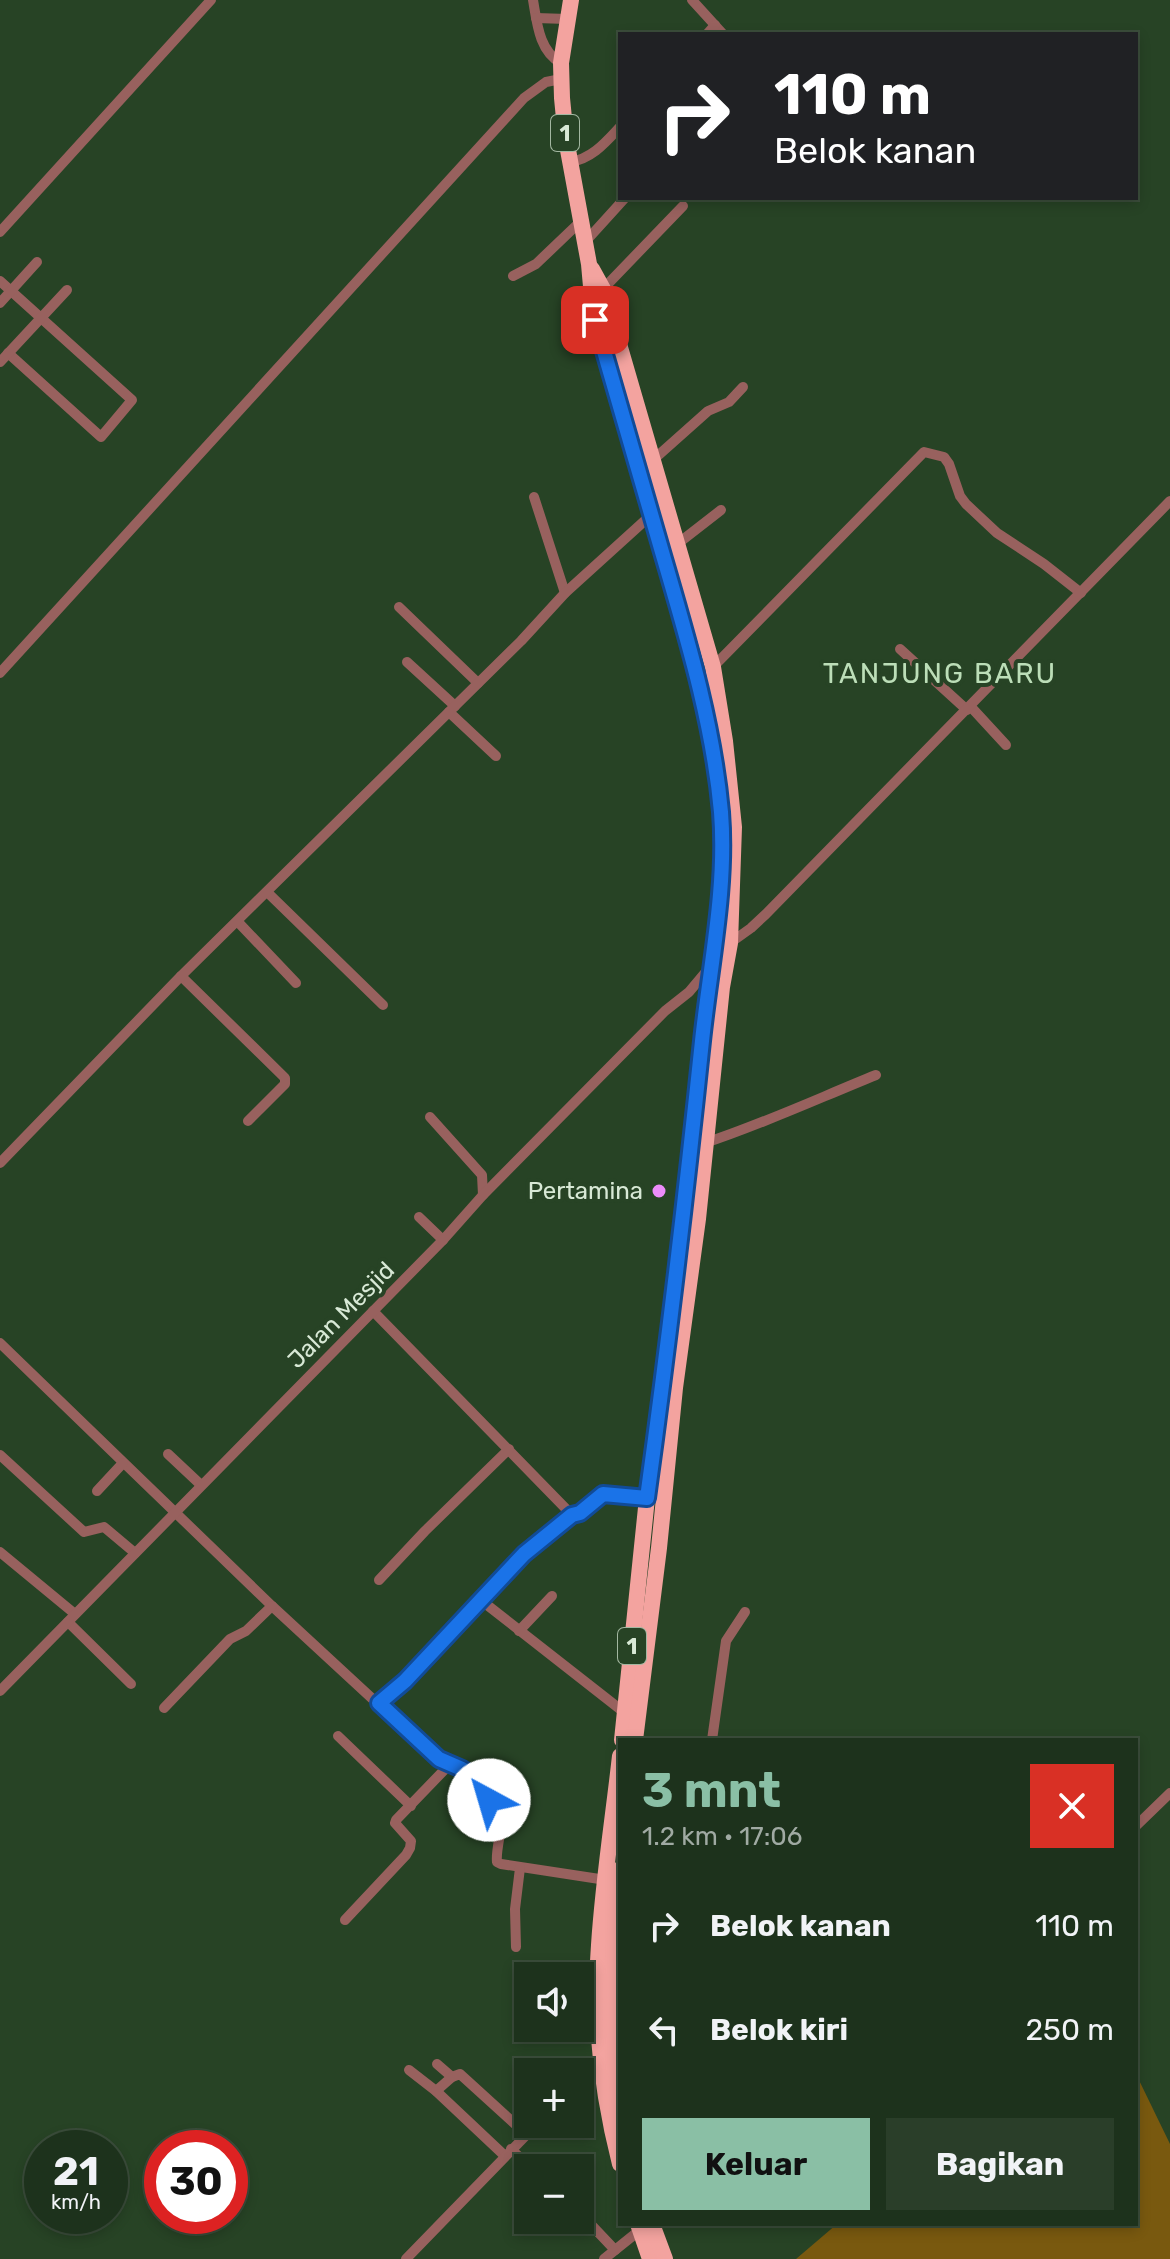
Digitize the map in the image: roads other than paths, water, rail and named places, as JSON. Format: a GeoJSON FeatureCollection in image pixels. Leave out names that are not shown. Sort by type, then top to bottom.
{"type":"FeatureCollection","features":[{"type":"Feature","properties":{"kind":"highway","name":"1"},"geometry":{"type":"LineString","coordinates":[[571,0],[561,71],[566,139],[586,241],[595,320],[697,675],[709,726],[721,813],[720,900],[647,1498],[650,1553],[635,1738]]}},
{"type":"Feature","properties":{"kind":"highway","name":"1"},"geometry":{"type":"LineString","coordinates":[[589,264],[603,289],[713,667],[734,811],[730,943],[722,987],[693,1261],[622,1738]]}},
{"type":"Feature","properties":{"kind":"highway"},"geometry":{"type":"LineString","coordinates":[[618,1774],[598,1948],[618,2090]]}},
{"type":"Feature","properties":{"kind":"highway"},"geometry":{"type":"LineString","coordinates":[[618,1908],[610,1996],[610,2039],[602,2071],[618,2156]]}},
{"type":"Feature","properties":{"kind":"highway"},"geometry":{"type":"LineString","coordinates":[[643,2226],[650,2259]]}},
{"type":"Feature","properties":{"kind":"highway"},"geometry":{"type":"LineString","coordinates":[[643,2226],[665,2259]]}},
{"type":"Feature","properties":{"kind":"street"},"geometry":{"type":"LineString","coordinates":[[0,232],[211,0]]}},
{"type":"Feature","properties":{"kind":"street"},"geometry":{"type":"LineString","coordinates":[[0,673],[524,98],[561,71],[545,49],[533,0]]}},
{"type":"Feature","properties":{"kind":"street"},"geometry":{"type":"LineString","coordinates":[[692,0],[719,29]]}},
{"type":"Feature","properties":{"kind":"street"},"geometry":{"type":"LineString","coordinates":[[536,18],[567,19]]}},
{"type":"Feature","properties":{"kind":"street"},"geometry":{"type":"LineString","coordinates":[[570,162],[592,155],[618,129]]}},
{"type":"Feature","properties":{"kind":"street"},"geometry":{"type":"LineString","coordinates":[[586,241],[623,200]]}},
{"type":"Feature","properties":{"kind":"street"},"geometry":{"type":"LineString","coordinates":[[603,289],[683,206]]}},
{"type":"Feature","properties":{"kind":"street"},"geometry":{"type":"LineString","coordinates":[[513,276],[536,264],[582,220]]}},
{"type":"Feature","properties":{"kind":"street"},"geometry":{"type":"LineString","coordinates":[[0,303],[37,262]]}},
{"type":"Feature","properties":{"kind":"street"},"geometry":{"type":"LineString","coordinates":[[0,281],[132,400],[101,437],[8,353]]}},
{"type":"Feature","properties":{"kind":"street"},"geometry":{"type":"LineString","coordinates":[[0,362],[67,290]]}},
{"type":"Feature","properties":{"kind":"street"},"geometry":{"type":"LineString","coordinates":[[653,460],[708,411],[729,402],[743,387]]}},
{"type":"Feature","properties":{"kind":"street"},"geometry":{"type":"LineString","coordinates":[[713,667],[924,452],[944,457],[960,496],[997,533],[1081,593]]}},
{"type":"Feature","properties":{"kind":"street"},"geometry":{"type":"LineString","coordinates":[[534,497],[565,593]]}},
{"type":"Feature","properties":{"kind":"street"},"geometry":{"type":"LineString","coordinates":[[730,943],[766,914],[1170,501]]}},
{"type":"Feature","properties":{"kind":"street"},"geometry":{"type":"LineString","coordinates":[[676,545],[721,510]]}},
{"type":"Feature","properties":{"kind":"street"},"geometry":{"type":"LineString","coordinates":[[0,1163],[181,976],[565,593],[651,515]]}},
{"type":"Feature","properties":{"kind":"street"},"geometry":{"type":"LineString","coordinates":[[399,607],[478,683]]}},
{"type":"Feature","properties":{"kind":"street"},"geometry":{"type":"LineString","coordinates":[[900,649],[969,708],[1006,745]]}},
{"type":"Feature","properties":{"kind":"street"},"geometry":{"type":"LineString","coordinates":[[407,662],[496,756]]}},
{"type":"Feature","properties":{"kind":"street"},"geometry":{"type":"LineString","coordinates":[[267,892],[383,1005]]}},
{"type":"Feature","properties":{"kind":"street"},"geometry":{"type":"LineString","coordinates":[[238,922],[296,983]]}},
{"type":"Feature","properties":{"kind":"street","name":"Jalan Mesjid"},"geometry":{"type":"LineString","coordinates":[[0,1691],[443,1240],[483,1195],[665,1011],[689,992],[711,966]]}},
{"type":"Feature","properties":{"kind":"street"},"geometry":{"type":"LineString","coordinates":[[181,976],[285,1078],[285,1084],[248,1121]]}},
{"type":"Feature","properties":{"kind":"street"},"geometry":{"type":"LineString","coordinates":[[705,1143],[876,1075]]}},
{"type":"Feature","properties":{"kind":"street"},"geometry":{"type":"LineString","coordinates":[[430,1117],[482,1175],[483,1195]]}},
{"type":"Feature","properties":{"kind":"street"},"geometry":{"type":"LineString","coordinates":[[419,1217],[443,1240]]}},
{"type":"Feature","properties":{"kind":"street"},"geometry":{"type":"LineString","coordinates":[[373,1311],[572,1515]]}},
{"type":"Feature","properties":{"kind":"street"},"geometry":{"type":"LineString","coordinates":[[0,1343],[272,1606],[430,1752],[480,1779],[487,1786],[489,1800],[499,1807],[502,1817],[497,1862],[606,1880]]}},
{"type":"Feature","properties":{"kind":"street"},"geometry":{"type":"LineString","coordinates":[[379,1580],[509,1449]]}},
{"type":"Feature","properties":{"kind":"street"},"geometry":{"type":"LineString","coordinates":[[168,1454],[201,1485]]}},
{"type":"Feature","properties":{"kind":"street"},"geometry":{"type":"LineString","coordinates":[[0,1455],[84,1532],[104,1527],[135,1553]]}},
{"type":"Feature","properties":{"kind":"street"},"geometry":{"type":"LineString","coordinates":[[97,1491],[123,1463]]}},
{"type":"Feature","properties":{"kind":"street"},"geometry":{"type":"LineString","coordinates":[[379,1703],[405,1681],[524,1554],[572,1515],[580,1513],[603,1494],[647,1498]]}},
{"type":"Feature","properties":{"kind":"street"},"geometry":{"type":"LineString","coordinates":[[0,1552],[72,1618],[131,1684]]}},
{"type":"Feature","properties":{"kind":"street"},"geometry":{"type":"LineString","coordinates":[[519,1631],[552,1596]]}},
{"type":"Feature","properties":{"kind":"street"},"geometry":{"type":"LineString","coordinates":[[482,1601],[625,1713]]}},
{"type":"Feature","properties":{"kind":"street"},"geometry":{"type":"LineString","coordinates":[[164,1708],[230,1639],[246,1631],[272,1606]]}},
{"type":"Feature","properties":{"kind":"street"},"geometry":{"type":"LineString","coordinates":[[712,1738],[726,1641],[745,1612]]}},
{"type":"Feature","properties":{"kind":"street"},"geometry":{"type":"LineString","coordinates":[[338,1736],[411,1806]]}},
{"type":"Feature","properties":{"kind":"street"},"geometry":{"type":"LineString","coordinates":[[345,1920],[406,1855],[411,1841],[395,1822],[451,1763]]}},
{"type":"Feature","properties":{"kind":"street"},"geometry":{"type":"LineString","coordinates":[[1138,1824],[1170,1793]]}},
{"type":"Feature","properties":{"kind":"street"},"geometry":{"type":"LineString","coordinates":[[516,1947],[515,1909],[520,1868]]}},
{"type":"Feature","properties":{"kind":"street"},"geometry":{"type":"LineString","coordinates":[[437,2064],[452,2077]]}},
{"type":"Feature","properties":{"kind":"street"},"geometry":{"type":"LineString","coordinates":[[409,2070],[514,2156]]}},
{"type":"Feature","properties":{"kind":"street"},"geometry":{"type":"LineString","coordinates":[[594,2076],[602,2071]]}},
{"type":"Feature","properties":{"kind":"street"},"geometry":{"type":"LineString","coordinates":[[436,2091],[460,2074],[514,2123]]}},
{"type":"Feature","properties":{"kind":"street"},"geometry":{"type":"LineString","coordinates":[[406,2259],[522,2138]]}},
{"type":"Feature","properties":{"kind":"street"},"geometry":{"type":"LineString","coordinates":[[604,2259],[643,2226]]}},
{"type":"Feature","properties":{"kind":"street"},"geometry":{"type":"LineString","coordinates":[[594,2228],[615,2250]]}},
{"type":"Feature","properties":{"kind":"place","name":"Pertamina"},"geometry":{"type":"Point","coordinates":[659,1191]}},
{"type":"Feature","properties":{"kind":"district","name":"TANJUNG BARU"},"geometry":{"type":"Point","coordinates":[940,673]}}]}
